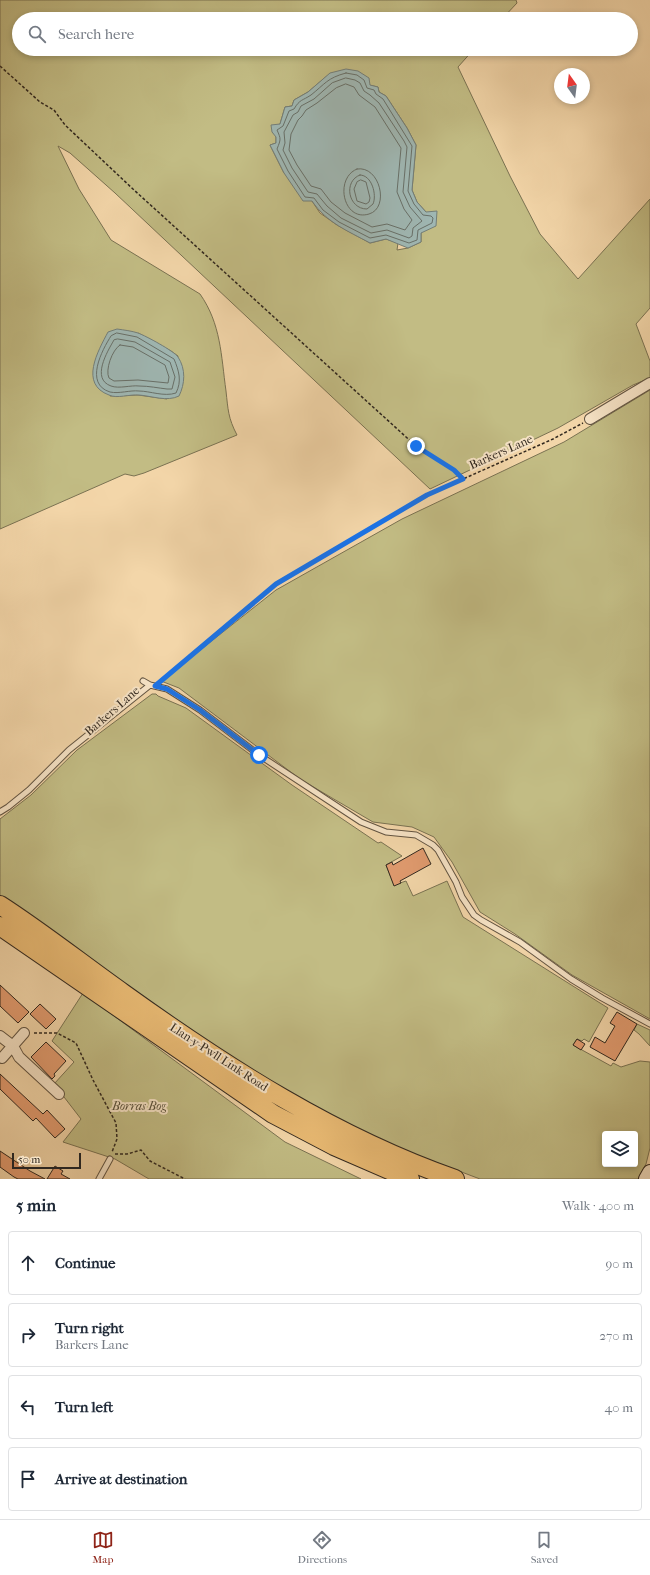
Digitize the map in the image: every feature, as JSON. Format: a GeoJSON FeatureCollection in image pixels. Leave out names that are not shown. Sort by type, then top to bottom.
{"type":"FeatureCollection","features":[{"type":"Feature","properties":{"kind":"highway","name":"Llan-y-Pwll Link Road"},"geometry":{"type":"LineString","coordinates":[[0,905],[124,994],[223,1062],[294,1105],[369,1144],[455,1179]]}},
{"type":"Feature","properties":{"kind":"highway","name":"Llan-y-Pwll Link Road"},"geometry":{"type":"LineString","coordinates":[[0,926],[273,1114],[334,1146],[410,1179]]}},
{"type":"Feature","properties":{"kind":"street"},"geometry":{"type":"LineString","coordinates":[[590,419],[650,383]]}},
{"type":"Feature","properties":{"kind":"street"},"geometry":{"type":"LineString","coordinates":[[2,1058],[24,1033]]}},
{"type":"Feature","properties":{"kind":"street"},"geometry":{"type":"LineString","coordinates":[[0,1036],[13,1046],[19,1057],[59,1094]]}},
{"type":"Feature","properties":{"kind":"street"},"geometry":{"type":"LineString","coordinates":[[646,1179],[650,1172]]}},
{"type":"Feature","properties":{"kind":"lane"},"geometry":{"type":"LineString","coordinates":[[143,681],[153,686],[167,689],[200,710],[259,755],[360,822],[386,832],[416,835],[433,845],[442,856],[462,897],[474,915],[520,942],[571,979],[650,1024]]}},
{"type":"Feature","properties":{"kind":"lane"},"geometry":{"type":"LineString","coordinates":[[0,812],[29,790],[70,750],[153,686]]}},
{"type":"Feature","properties":{"kind":"lane"},"geometry":{"type":"LineString","coordinates":[[99,1179],[110,1159]]}},
{"type":"Feature","properties":{"kind":"path"},"geometry":{"type":"LineString","coordinates":[[0,66],[40,102],[54,110],[65,125],[134,190],[416,446],[454,470],[463,479]]}},
{"type":"Feature","properties":{"kind":"path","name":"Barkers Lane"},"geometry":{"type":"LineString","coordinates":[[153,686],[276,584],[427,495],[553,439],[590,419]]}},
{"type":"Feature","properties":{"kind":"path"},"geometry":{"type":"LineString","coordinates":[[24,1033],[57,1033],[76,1043],[93,1080],[116,1123],[116,1138],[113,1154],[127,1154],[141,1150],[150,1161],[185,1179]]}},
{"type":"Feature","properties":{"kind":"green space"},"geometry":{"type":"Polygon","coordinates":[[[0,0],[516,0],[517,3],[509,12],[12,12],[12,56],[468,56],[458,67],[510,176],[540,234],[578,279],[650,199],[650,308],[636,324],[650,361],[650,378],[633,385],[558,428],[430,489],[115,193],[70,153],[58,146],[79,189],[111,240],[200,294],[212,317],[219,340],[229,413],[237,435],[144,473],[134,476],[125,474],[0,529],[0,0]],[[327,76],[308,92],[294,100],[292,106],[285,107],[280,124],[272,132],[276,136],[276,143],[270,145],[284,173],[312,201],[320,213],[337,225],[370,243],[386,239],[398,243],[397,250],[408,248],[421,242],[421,233],[426,212],[417,202],[412,190],[416,145],[407,128],[386,96],[379,92],[378,87],[327,76]],[[138,333],[110,396],[138,395],[167,399],[178,356],[138,333]]]}},
{"type":"Feature","properties":{"kind":"green space"},"geometry":{"type":"Polygon","coordinates":[[[650,390],[650,1019],[572,975],[515,934],[480,912],[452,862],[434,837],[412,827],[373,822],[300,779],[179,688],[161,681],[276,590],[402,519],[564,442],[650,390]]]}},
{"type":"Feature","properties":{"kind":"green space"},"geometry":{"type":"Polygon","coordinates":[[[152,694],[156,694],[186,708],[292,785],[378,843],[381,842],[402,856],[386,865],[394,885],[406,881],[413,896],[447,881],[463,917],[608,1008],[589,1042],[584,1039],[582,1041],[577,1039],[573,1045],[611,1066],[613,1063],[621,1067],[640,1061],[650,1062],[650,1148],[646,1164],[638,1179],[480,1179],[372,1138],[276,1090],[0,903],[0,819],[31,795],[77,750],[152,694]]]}},
{"type":"Feature","properties":{"kind":"green space","name":"Borras Bog"},"geometry":{"type":"Polygon","coordinates":[[[83,993],[285,1142],[361,1179],[149,1179],[115,1159],[63,1142],[81,1119],[54,1084],[74,1062],[52,1041],[83,993]]]}},
{"type":"Feature","properties":{"kind":"green space"},"geometry":{"type":"Polygon","coordinates":[[[637,1024],[650,1030],[650,1046],[634,1030],[637,1024]]]}},
{"type":"Feature","properties":{"kind":"water"},"geometry":{"type":"Polygon","coordinates":[[[346,69],[358,71],[369,78],[370,85],[378,87],[379,92],[386,96],[407,128],[416,145],[412,190],[417,202],[426,212],[437,211],[436,226],[421,233],[421,242],[408,248],[386,239],[370,243],[331,221],[312,201],[303,201],[284,173],[270,145],[276,143],[276,137],[272,132],[271,125],[280,124],[285,107],[292,106],[294,100],[308,92],[330,73],[346,69]]]}},
{"type":"Feature","properties":{"kind":"water"},"geometry":{"type":"Polygon","coordinates":[[[117,329],[138,333],[153,340],[178,357],[181,362],[184,376],[179,396],[170,399],[139,395],[116,397],[100,390],[95,383],[93,375],[96,357],[108,332],[117,329]]]}},
{"type":"Feature","properties":{"kind":"building"},"geometry":{"type":"Polygon","coordinates":[[[423,848],[431,864],[400,881],[401,883],[394,886],[386,865],[392,862],[393,865],[423,848]]]}},
{"type":"Feature","properties":{"kind":"building"},"geometry":{"type":"Polygon","coordinates":[[[0,985],[29,1012],[18,1023],[0,1006],[0,985]]]}},
{"type":"Feature","properties":{"kind":"building"},"geometry":{"type":"Polygon","coordinates":[[[40,1004],[56,1019],[46,1029],[30,1014],[40,1004]]]}},
{"type":"Feature","properties":{"kind":"building"},"geometry":{"type":"Polygon","coordinates":[[[617,1012],[637,1024],[615,1061],[590,1047],[595,1037],[605,1043],[615,1026],[610,1023],[617,1012]]]}},
{"type":"Feature","properties":{"kind":"building"},"geometry":{"type":"Polygon","coordinates":[[[577,1039],[585,1044],[581,1050],[573,1045],[577,1039]]]}},
{"type":"Feature","properties":{"kind":"building"},"geometry":{"type":"Polygon","coordinates":[[[46,1042],[66,1061],[54,1074],[55,1076],[52,1079],[31,1057],[46,1042]]]}},
{"type":"Feature","properties":{"kind":"building"},"geometry":{"type":"Polygon","coordinates":[[[0,1074],[43,1114],[47,1110],[65,1129],[55,1138],[36,1118],[33,1121],[0,1089],[0,1074]]]}},
{"type":"Feature","properties":{"kind":"building"},"geometry":{"type":"Polygon","coordinates":[[[0,1151],[45,1179],[18,1179],[14,1177],[0,1167],[0,1151]]]}},
{"type":"Feature","properties":{"kind":"building"},"geometry":{"type":"Polygon","coordinates":[[[55,1166],[63,1171],[61,1174],[70,1179],[47,1179],[55,1166]]]}},
{"type":"Feature","properties":{"kind":"route"},"geometry":{"type":"LineString","coordinates":[[259,755],[225,727],[200,710],[167,689],[155,686],[276,584],[427,495],[463,479],[454,470],[416,446]]}}]}
